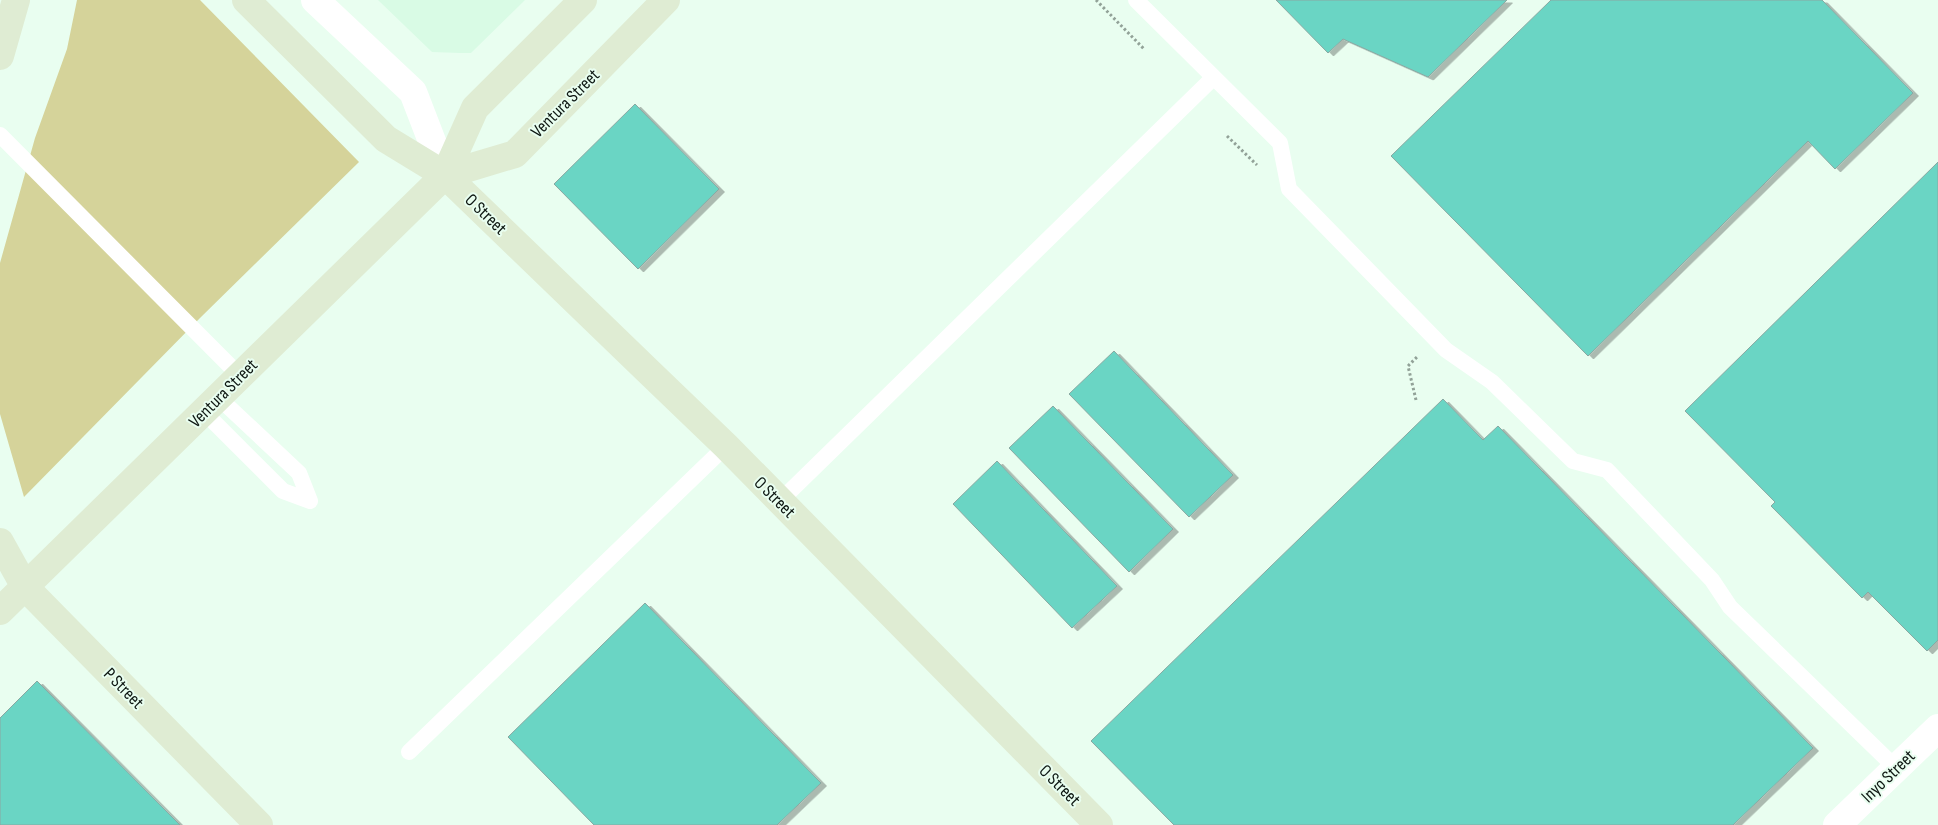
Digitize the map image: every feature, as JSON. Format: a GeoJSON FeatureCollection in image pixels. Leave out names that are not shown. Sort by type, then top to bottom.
{"type":"FeatureCollection","features":[{"type":"Feature","properties":{"kind":"main road"},"geometry":{"type":"LineString","coordinates":[[0,56],[16,0]]}},
{"type":"Feature","properties":{"kind":"main road","name":"O Street"},"geometry":{"type":"LineString","coordinates":[[246,0],[386,139],[445,175],[726,446],[1099,825]]}},
{"type":"Feature","properties":{"kind":"main road","name":"Ventura Street"},"geometry":{"type":"LineString","coordinates":[[0,612],[445,175],[475,108],[583,0]]}},
{"type":"Feature","properties":{"kind":"main road","name":"Ventura Street"},"geometry":{"type":"LineString","coordinates":[[445,175],[515,154],[666,0]]}},
{"type":"Feature","properties":{"kind":"main road","name":"P Street"},"geometry":{"type":"LineString","coordinates":[[0,542],[25,587],[259,825]]}},
{"type":"Feature","properties":{"kind":"street","name":"O Street"},"geometry":{"type":"LineString","coordinates":[[315,0],[413,92],[445,175]]}},
{"type":"Feature","properties":{"kind":"street","name":"Inyo Street"},"geometry":{"type":"LineString","coordinates":[[1837,825],[1938,728]]}},
{"type":"Feature","properties":{"kind":"lane"},"geometry":{"type":"LineString","coordinates":[[1136,0],[1280,143],[1289,189],[1446,350],[1492,382],[1573,461],[1607,470],[1712,580],[1730,607],[1896,768]]}},
{"type":"Feature","properties":{"kind":"lane"},"geometry":{"type":"LineString","coordinates":[[780,501],[1213,78]]}},
{"type":"Feature","properties":{"kind":"lane"},"geometry":{"type":"LineString","coordinates":[[0,135],[240,376]]}},
{"type":"Feature","properties":{"kind":"lane"},"geometry":{"type":"LineString","coordinates":[[211,405],[299,473],[310,501],[283,491],[211,405]]}},
{"type":"Feature","properties":{"kind":"lane"},"geometry":{"type":"LineString","coordinates":[[408,752],[726,446]]}},
{"type":"Feature","properties":{"kind":"path"},"geometry":{"type":"LineString","coordinates":[[1096,0],[1145,50]]}},
{"type":"Feature","properties":{"kind":"shaded area"},"geometry":{"type":"Polygon","coordinates":[[[77,0],[200,0],[359,162],[200,318],[24,497],[0,414],[0,263],[35,138],[67,49],[77,0]]]}},
{"type":"Feature","properties":{"kind":"shaded area"},"geometry":{"type":"Polygon","coordinates":[[[378,0],[525,0],[471,53],[460,53],[432,52],[378,0]]]}},
{"type":"Feature","properties":{"kind":"building"},"geometry":{"type":"Polygon","coordinates":[[[1276,0],[1507,0],[1428,77],[1343,39],[1328,53],[1276,0]]]}},
{"type":"Feature","properties":{"kind":"building"},"geometry":{"type":"Polygon","coordinates":[[[1551,0],[1822,0],[1913,93],[1835,169],[1808,141],[1588,356],[1391,156],[1551,0]]]}},
{"type":"Feature","properties":{"kind":"building"},"geometry":{"type":"Polygon","coordinates":[[[635,104],[719,189],[638,269],[554,184],[635,104]]]}},
{"type":"Feature","properties":{"kind":"building"},"geometry":{"type":"Polygon","coordinates":[[[1938,162],[1938,640],[1927,651],[1868,592],[1862,598],[1771,506],[1775,502],[1685,411],[1938,162]]]}},
{"type":"Feature","properties":{"kind":"building"},"geometry":{"type":"Polygon","coordinates":[[[1114,351],[1233,475],[1189,517],[1069,394],[1114,351]]]}},
{"type":"Feature","properties":{"kind":"building"},"geometry":{"type":"Polygon","coordinates":[[[1443,399],[1483,440],[1498,426],[1813,748],[1733,825],[1174,825],[1091,741],[1443,399]]]}},
{"type":"Feature","properties":{"kind":"building"},"geometry":{"type":"Polygon","coordinates":[[[1053,406],[1173,529],[1129,572],[1009,448],[1053,406]]]}},
{"type":"Feature","properties":{"kind":"building"},"geometry":{"type":"Polygon","coordinates":[[[997,461],[1117,586],[1072,628],[953,504],[997,461]]]}},
{"type":"Feature","properties":{"kind":"building"},"geometry":{"type":"Polygon","coordinates":[[[645,603],[821,783],[777,825],[594,825],[508,737],[645,603]]]}},
{"type":"Feature","properties":{"kind":"building"},"geometry":{"type":"Polygon","coordinates":[[[37,681],[180,825],[0,825],[0,718],[37,681]]]}}]}
